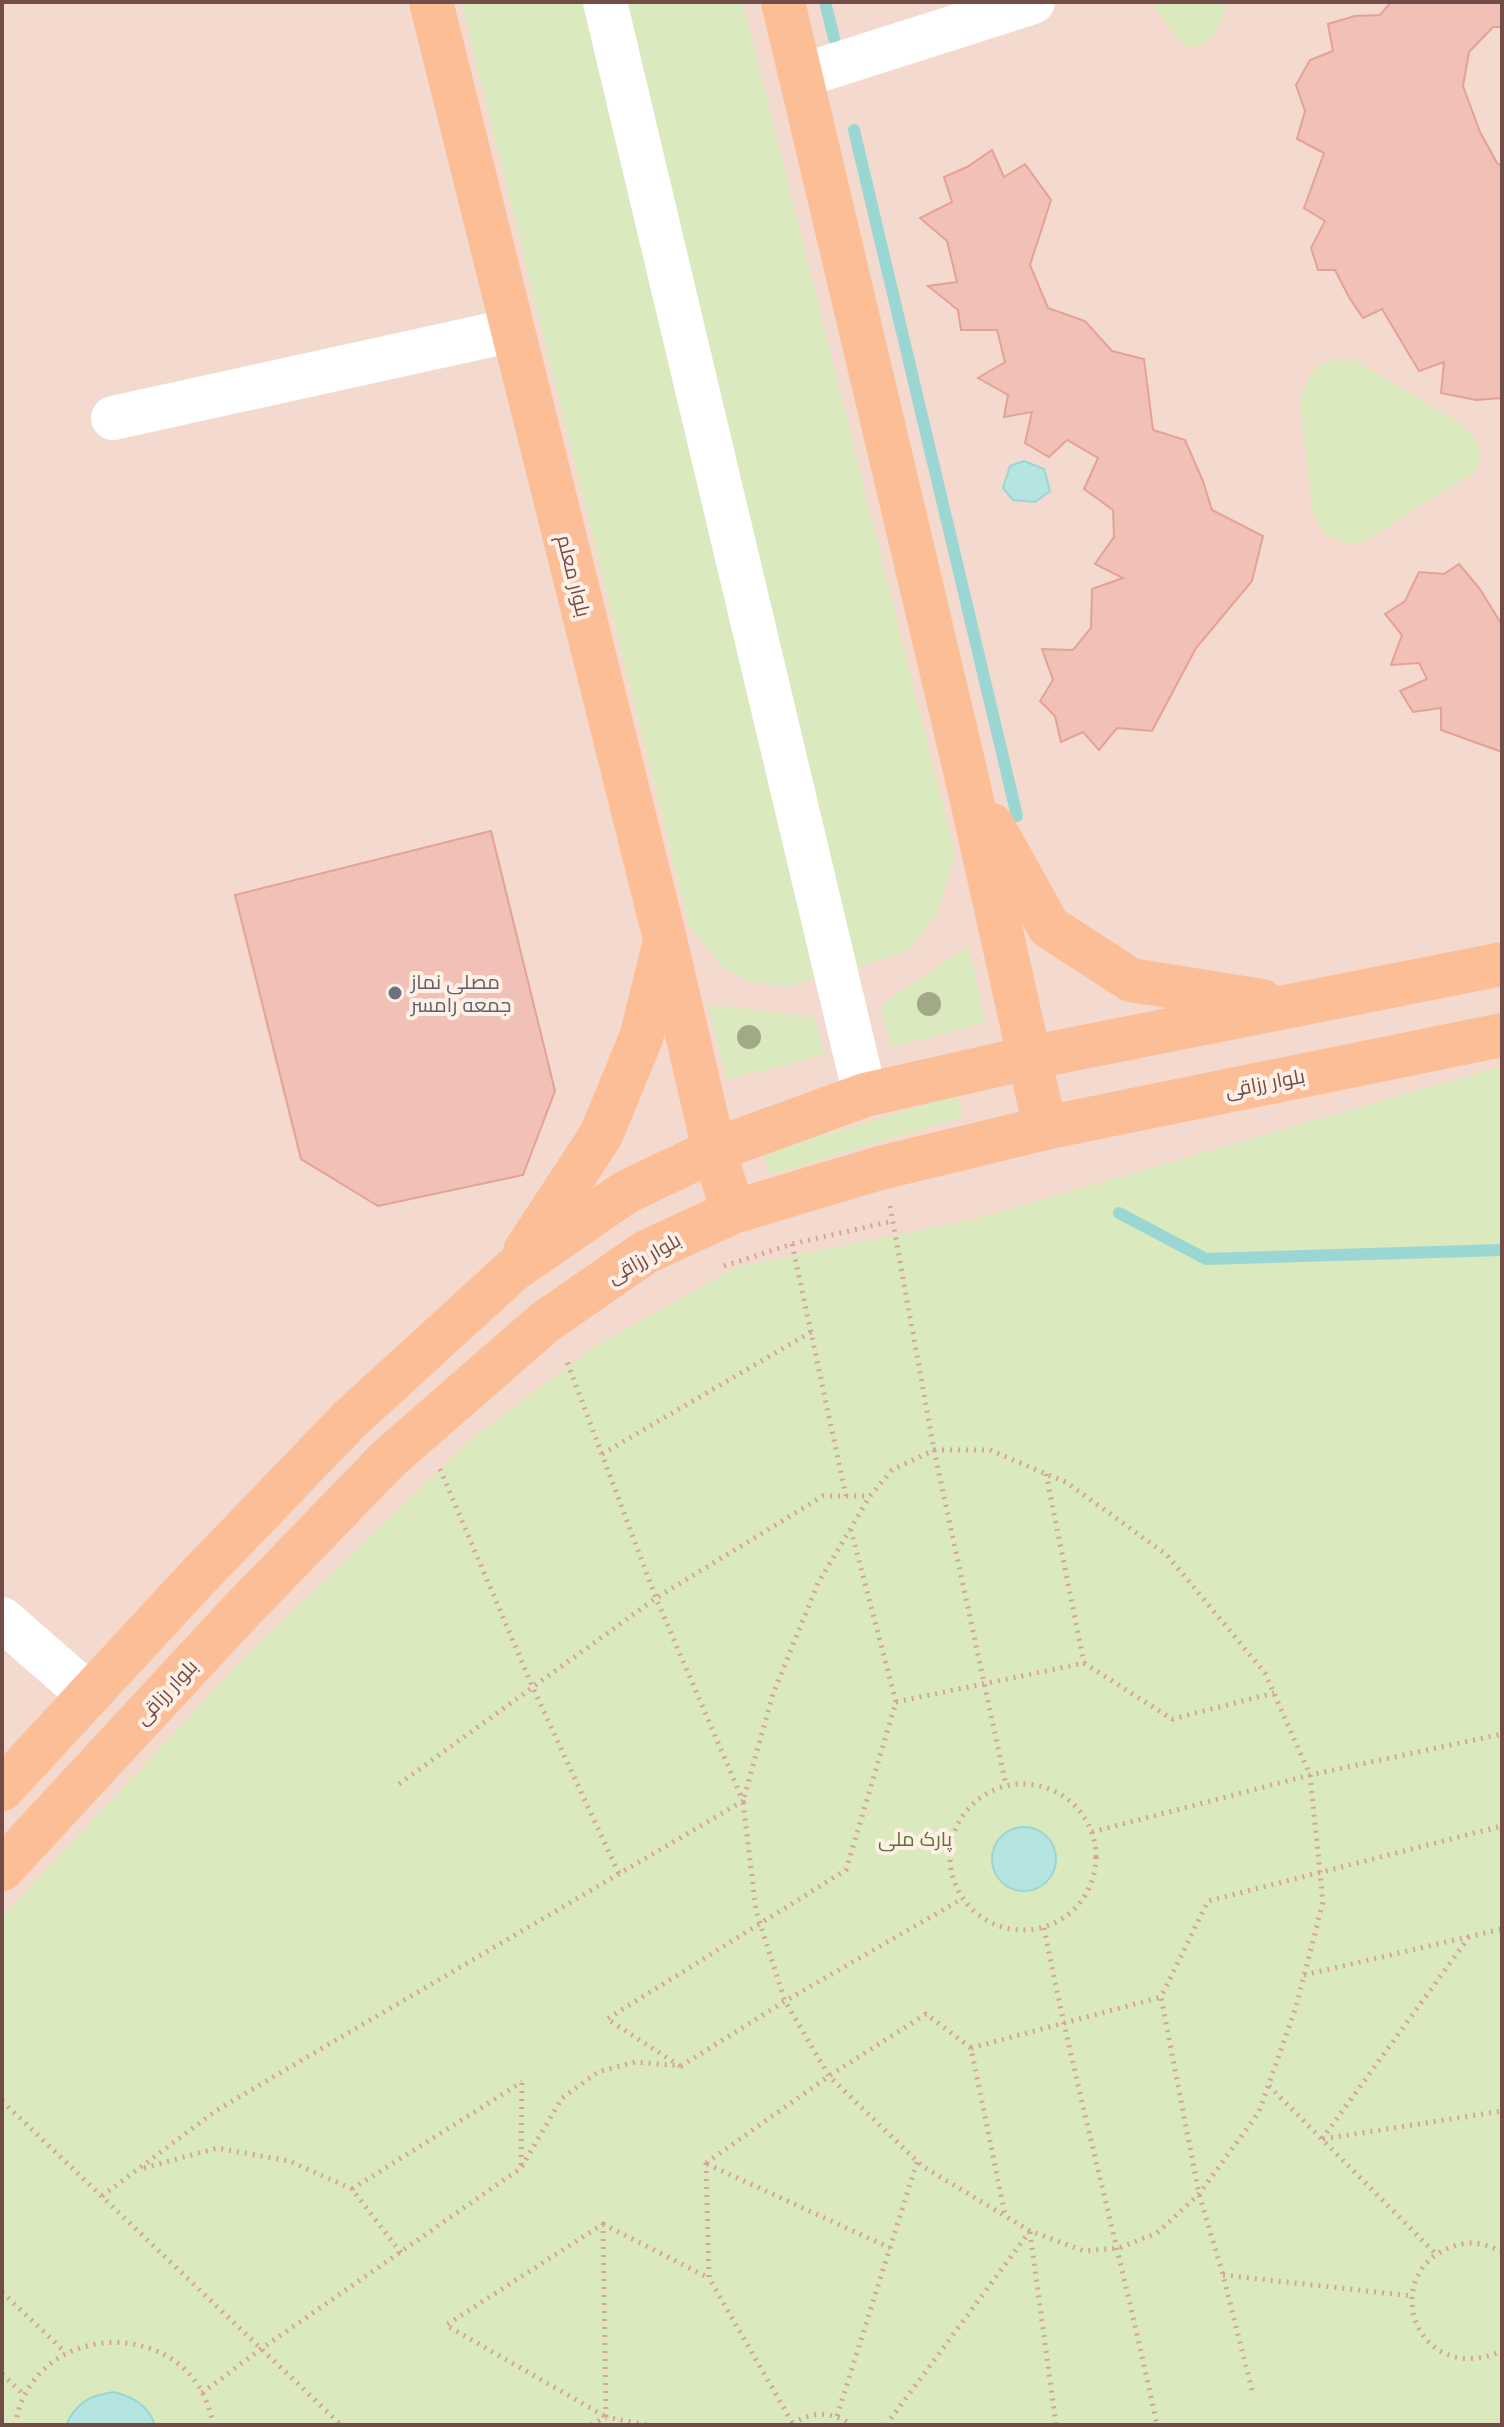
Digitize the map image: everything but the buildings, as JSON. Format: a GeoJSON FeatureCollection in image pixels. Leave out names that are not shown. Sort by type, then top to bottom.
{"type":"FeatureCollection","features":[{"type":"Feature","properties":{"kind":"main road","name":"بلوار معلم"},"geometry":{"type":"LineString","coordinates":[[431,2],[665,939],[714,1150],[733,1212]]}},
{"type":"Feature","properties":{"kind":"main road"},"geometry":{"type":"LineString","coordinates":[[783,2],[968,783],[1045,1128]]}},
{"type":"Feature","properties":{"kind":"main road"},"geometry":{"type":"LineString","coordinates":[[968,783],[1049,927],[1131,980],[1288,1005]]}},
{"type":"Feature","properties":{"kind":"main road"},"geometry":{"type":"LineString","coordinates":[[513,1270],[601,1135],[641,1038],[665,939]]}},
{"type":"Feature","properties":{"kind":"main road"},"geometry":{"type":"LineString","coordinates":[[2,1789],[88,1694],[349,1420],[513,1270],[626,1192],[714,1150],[865,1095],[1028,1058],[1502,964]]}},
{"type":"Feature","properties":{"kind":"main road","name":"بلوار رزاقی"},"geometry":{"type":"LineString","coordinates":[[2,1869],[240,1612],[388,1459],[545,1322],[646,1252],[733,1212],[880,1168],[1045,1128],[1502,1035]]}},
{"type":"Feature","properties":{"kind":"street"},"geometry":{"type":"LineString","coordinates":[[605,2],[865,1095]]}},
{"type":"Feature","properties":{"kind":"street"},"geometry":{"type":"LineString","coordinates":[[801,76],[1033,2]]}},
{"type":"Feature","properties":{"kind":"street"},"geometry":{"type":"LineString","coordinates":[[113,418],[513,330]]}},
{"type":"Feature","properties":{"kind":"street"},"geometry":{"type":"LineString","coordinates":[[2,1619],[88,1694]]}},
{"type":"Feature","properties":{"kind":"path"},"geometry":{"type":"LineString","coordinates":[[880,1168],[893,1221],[934,1450],[1006,1785]]}},
{"type":"Feature","properties":{"kind":"path"},"geometry":{"type":"LineString","coordinates":[[712,1270],[792,1244],[893,1221]]}},
{"type":"Feature","properties":{"kind":"path"},"geometry":{"type":"LineString","coordinates":[[792,1244],[846,1496]]}},
{"type":"Feature","properties":{"kind":"path"},"geometry":{"type":"LineString","coordinates":[[602,1454],[811,1332]]}},
{"type":"Feature","properties":{"kind":"path"},"geometry":{"type":"LineString","coordinates":[[102,2196],[217,2110],[743,1801],[773,1694],[818,1583],[870,1496],[892,1470],[934,1450],[990,1450],[1066,1482],[1167,1555],[1265,1673],[1310,1775],[1323,1902],[1304,1975],[1259,2112],[1199,2194],[1157,2233],[1119,2248],[1084,2251],[1030,2231],[917,2162],[829,2076],[785,2001],[756,1911],[743,1801],[656,1598],[566,1359],[554,1368]]}},
{"type":"Feature","properties":{"kind":"path"},"geometry":{"type":"LineString","coordinates":[[435,1457],[533,1688],[619,1874]]}},
{"type":"Feature","properties":{"kind":"path"},"geometry":{"type":"LineString","coordinates":[[1046,1474],[1084,1663]]}},
{"type":"Feature","properties":{"kind":"path"},"geometry":{"type":"LineString","coordinates":[[399,1784],[656,1598],[823,1496],[870,1496]]}},
{"type":"Feature","properties":{"kind":"path"},"geometry":{"type":"LineString","coordinates":[[681,2066],[607,2019],[846,1870],[896,1702],[851,1529]]}},
{"type":"Feature","properties":{"kind":"path"},"geometry":{"type":"LineString","coordinates":[[896,1702],[1084,1663],[1172,1719],[1274,1693]]}},
{"type":"Feature","properties":{"kind":"path"},"geometry":{"type":"LineString","coordinates":[[1092,1832],[1310,1775],[1502,1734]]}},
{"type":"Feature","properties":{"kind":"path"},"geometry":{"type":"LineString","coordinates":[[1033,1784],[1058,1792],[1078,1809],[1092,1832],[1096,1855],[1093,1879],[1082,1901],[1065,1918],[1044,1928],[1021,1931],[998,1927],[978,1916],[962,1899],[952,1878],[949,1854],[954,1831],[966,1810],[984,1795],[1006,1785],[1033,1784]]}},
{"type":"Feature","properties":{"kind":"path"},"geometry":{"type":"LineString","coordinates":[[1252,2390],[1199,2194],[1161,1997],[1208,1901],[1502,1826]]}},
{"type":"Feature","properties":{"kind":"path"},"geometry":{"type":"LineString","coordinates":[[202,2393],[521,2168],[562,2098],[598,2072],[635,2062],[681,2066],[785,2001],[962,1899]]}},
{"type":"Feature","properties":{"kind":"path"},"geometry":{"type":"LineString","coordinates":[[1044,1928],[1063,2023],[1119,2248],[1157,2425]]}},
{"type":"Feature","properties":{"kind":"path"},"geometry":{"type":"LineString","coordinates":[[1304,1975],[1502,1929]]}},
{"type":"Feature","properties":{"kind":"path"},"geometry":{"type":"LineString","coordinates":[[1322,2139],[1469,1937]]}},
{"type":"Feature","properties":{"kind":"path"},"geometry":{"type":"LineString","coordinates":[[971,2048],[1161,1997]]}},
{"type":"Feature","properties":{"kind":"path"},"geometry":{"type":"LineString","coordinates":[[706,2163],[829,2076],[926,2014],[971,2048],[1005,2216]]}},
{"type":"Feature","properties":{"kind":"path"},"geometry":{"type":"LineString","coordinates":[[352,2189],[522,2082],[521,2168]]}},
{"type":"Feature","properties":{"kind":"path"},"geometry":{"type":"LineString","coordinates":[[1269,2086],[1436,2254]]}},
{"type":"Feature","properties":{"kind":"path"},"geometry":{"type":"LineString","coordinates":[[2,2101],[341,2425]]}},
{"type":"Feature","properties":{"kind":"path"},"geometry":{"type":"LineString","coordinates":[[1322,2139],[1502,2111]]}},
{"type":"Feature","properties":{"kind":"path"},"geometry":{"type":"LineString","coordinates":[[139,2169],[217,2148],[289,2161],[352,2189],[401,2253]]}},
{"type":"Feature","properties":{"kind":"path"},"geometry":{"type":"LineString","coordinates":[[837,2416],[917,2162]]}},
{"type":"Feature","properties":{"kind":"path"},"geometry":{"type":"LineString","coordinates":[[706,2163],[890,2248]]}},
{"type":"Feature","properties":{"kind":"path"},"geometry":{"type":"LineString","coordinates":[[706,2163],[709,2278],[792,2424],[806,2416],[822,2413],[837,2416],[852,2425]]}},
{"type":"Feature","properties":{"kind":"path"},"geometry":{"type":"LineString","coordinates":[[603,2224],[709,2278]]}},
{"type":"Feature","properties":{"kind":"path"},"geometry":{"type":"LineString","coordinates":[[603,2224],[606,2425]]}},
{"type":"Feature","properties":{"kind":"path"},"geometry":{"type":"LineString","coordinates":[[603,2224],[446,2325],[606,2417],[647,2425]]}},
{"type":"Feature","properties":{"kind":"path"},"geometry":{"type":"LineString","coordinates":[[886,2425],[1030,2231]]}},
{"type":"Feature","properties":{"kind":"path"},"geometry":{"type":"LineString","coordinates":[[1030,2231],[1056,2425]]}},
{"type":"Feature","properties":{"kind":"path"},"geometry":{"type":"LineString","coordinates":[[1502,2252],[1482,2244],[1462,2243],[1436,2254],[1417,2277],[1412,2296],[1417,2325],[1433,2347],[1449,2356],[1467,2360],[1486,2358],[1502,2351]]}},
{"type":"Feature","properties":{"kind":"path"},"geometry":{"type":"LineString","coordinates":[[1223,2275],[1412,2296]]}},
{"type":"Feature","properties":{"kind":"path"},"geometry":{"type":"LineString","coordinates":[[2,2292],[66,2353]]}},
{"type":"Feature","properties":{"kind":"path"},"geometry":{"type":"LineString","coordinates":[[15,2425],[24,2395],[50,2364],[66,2353],[96,2342],[127,2342],[157,2351],[184,2368],[202,2393],[213,2425]]}},
{"type":"Feature","properties":{"kind":"path"},"geometry":{"type":"LineString","coordinates":[[2,2374],[24,2395]]}},
{"type":"Feature","properties":{"kind":"path"},"geometry":{"type":"LineString","coordinates":[[591,2425],[606,2417]]}},
{"type":"Feature","properties":{"kind":"shaded area"},"geometry":{"type":"Polygon","coordinates":[[[2,2],[1502,2],[1502,2425],[2,2425],[2,2]]]}},
{"type":"Feature","properties":{"kind":"green space"},"geometry":{"type":"Polygon","coordinates":[[[461,2],[743,2],[955,855],[937,914],[907,952],[788,987],[751,982],[723,968],[689,925],[461,2]]]}},
{"type":"Feature","properties":{"kind":"green space"},"geometry":{"type":"Polygon","coordinates":[[[1152,2],[1227,2],[1219,26],[1209,39],[1186,47],[1176,38],[1152,2]]]}},
{"type":"Feature","properties":{"kind":"green space"},"geometry":{"type":"Polygon","coordinates":[[[1354,360],[1460,423],[1477,442],[1481,455],[1475,472],[1361,543],[1345,543],[1326,535],[1313,514],[1300,402],[1308,379],[1318,365],[1354,360]]]}},
{"type":"Feature","properties":{"kind":"green space"},"geometry":{"type":"Polygon","coordinates":[[[969,946],[985,1023],[891,1047],[881,1005],[969,946]]]}},
{"type":"Feature","properties":{"kind":"green space"},"geometry":{"type":"Polygon","coordinates":[[[707,1004],[814,1017],[825,1055],[727,1079],[707,1004]]]}},
{"type":"Feature","properties":{"kind":"green space","name":"پارک ملی"},"geometry":{"type":"Polygon","coordinates":[[[1502,1066],[1502,2425],[2,2425],[2,1917],[242,1660],[477,1434],[596,1346],[736,1267],[971,1220],[1502,1066]]]}},
{"type":"Feature","properties":{"kind":"green space"},"geometry":{"type":"Polygon","coordinates":[[[957,1095],[963,1117],[770,1175],[763,1153],[957,1095]]]}},
{"type":"Feature","properties":{"kind":"water"},"geometry":{"type":"Polygon","coordinates":[[[1024,461],[1044,469],[1050,491],[1035,502],[1013,500],[1003,488],[1010,466],[1024,461]]]}},
{"type":"Feature","properties":{"kind":"water"},"geometry":{"type":"Polygon","coordinates":[[[1018,1827],[1030,1827],[1047,1836],[1054,1847],[1054,1871],[1047,1882],[1030,1891],[1018,1891],[1006,1886],[997,1877],[992,1865],[992,1853],[997,1841],[1006,1832],[1018,1827]]]}},
{"type":"Feature","properties":{"kind":"water"},"geometry":{"type":"Polygon","coordinates":[[[114,2392],[139,2403],[155,2425],[66,2425],[74,2411],[85,2401],[114,2392]]]}},
{"type":"Feature","properties":{"kind":"waterway"},"geometry":{"type":"LineString","coordinates":[[825,2],[834,38]]}},
{"type":"Feature","properties":{"kind":"waterway"},"geometry":{"type":"LineString","coordinates":[[854,130],[1017,816]]}},
{"type":"Feature","properties":{"kind":"waterway"},"geometry":{"type":"LineString","coordinates":[[1119,1213],[1206,1259],[1502,1250]]}},
{"type":"Feature","properties":{"kind":"place","name":"مصلی نماز جمعه رامسر"},"geometry":{"type":"Point","coordinates":[395,993]}}]}
